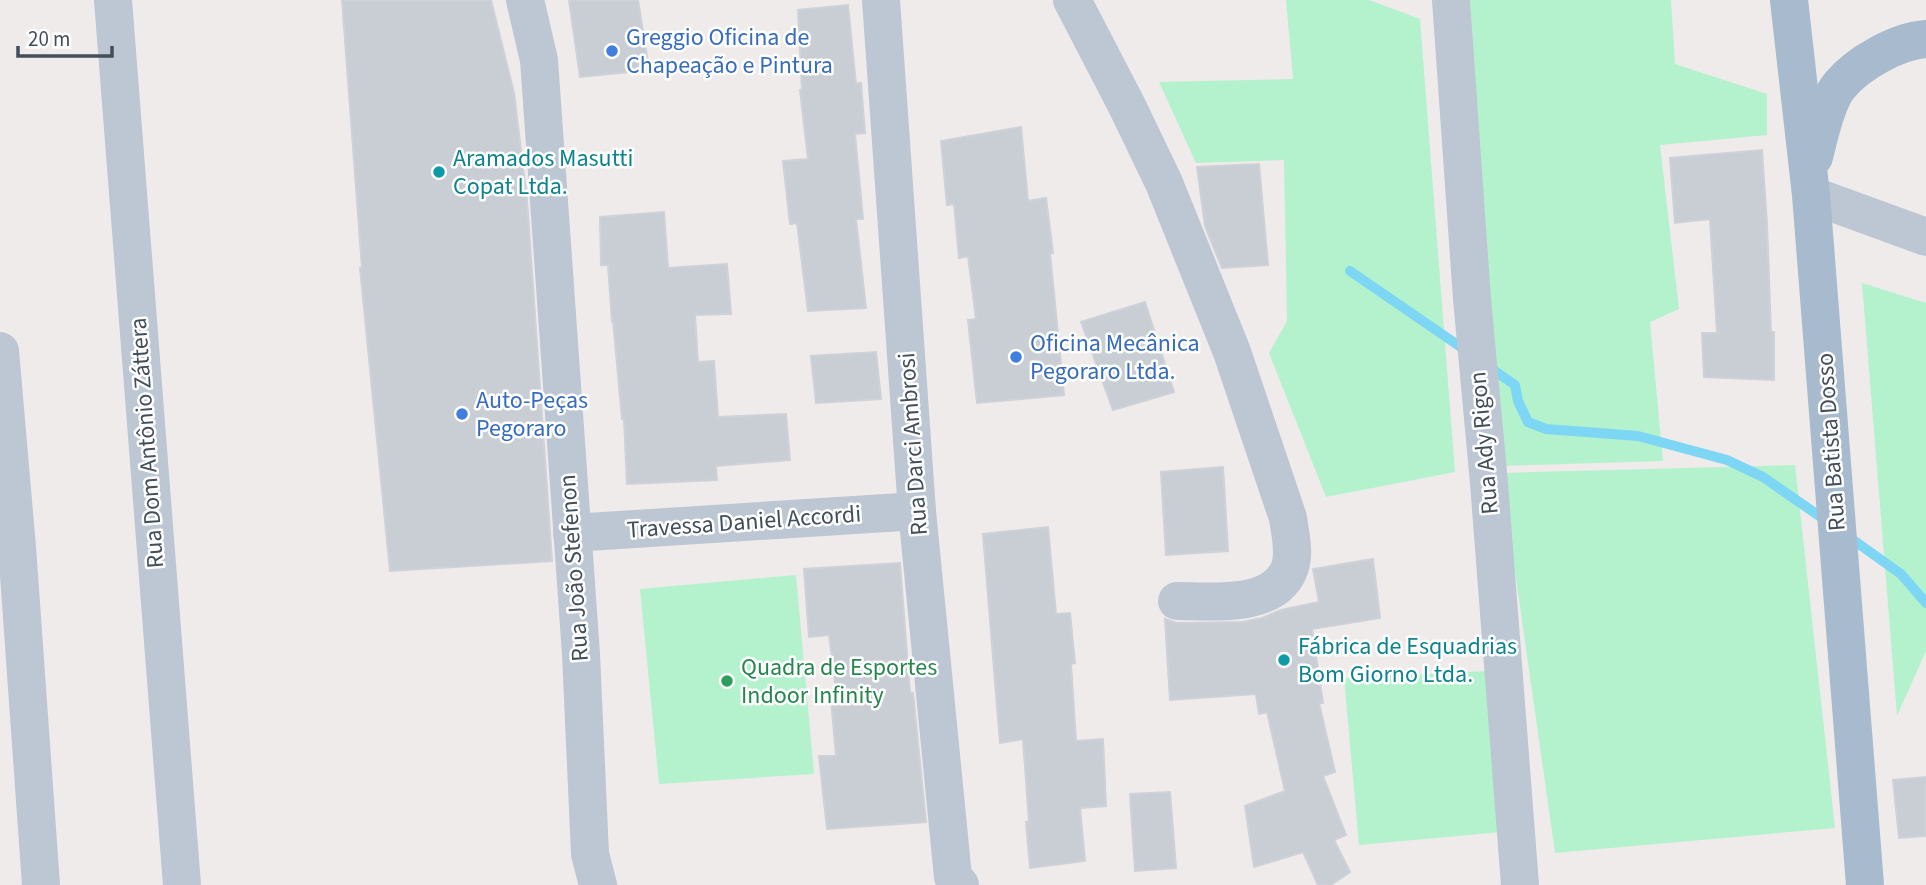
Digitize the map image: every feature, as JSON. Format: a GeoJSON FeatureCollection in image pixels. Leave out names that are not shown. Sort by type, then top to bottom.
{"type":"FeatureCollection","features":[{"type":"Feature","properties":{"kind":"main road","name":"Rua Batista Dosso"},"geometry":{"type":"LineString","coordinates":[[1789,0],[1811,186],[1865,885]]}},
{"type":"Feature","properties":{"kind":"main road"},"geometry":{"type":"LineString","coordinates":[[1811,186],[1824,117],[1839,86],[1873,57],[1916,39],[1926,38]]}},
{"type":"Feature","properties":{"kind":"street","name":"Rua Dom Antônio Záttera"},"geometry":{"type":"LineString","coordinates":[[113,0],[182,885]]}},
{"type":"Feature","properties":{"kind":"street","name":"Rua João Stefenon"},"geometry":{"type":"LineString","coordinates":[[525,0],[539,60],[581,654],[590,854],[598,885]]}},
{"type":"Feature","properties":{"kind":"street","name":"Rua Darci Ambrosi"},"geometry":{"type":"LineString","coordinates":[[881,0],[917,512],[953,877],[960,885]]}},
{"type":"Feature","properties":{"kind":"street"},"geometry":{"type":"LineString","coordinates":[[1072,0],[1128,106],[1164,183],[1232,352],[1288,518],[1292,542],[1290,566],[1282,581],[1273,590],[1242,600],[1177,601]]}},
{"type":"Feature","properties":{"kind":"street","name":"Rua Ady Rigon"},"geometry":{"type":"LineString","coordinates":[[1451,0],[1472,299],[1520,885]]}},
{"type":"Feature","properties":{"kind":"street"},"geometry":{"type":"LineString","coordinates":[[1811,186],[1926,237]]}},
{"type":"Feature","properties":{"kind":"street"},"geometry":{"type":"LineString","coordinates":[[0,351],[41,885]]}},
{"type":"Feature","properties":{"kind":"street","name":"Travessa Daniel Accordi"},"geometry":{"type":"LineString","coordinates":[[572,533],[917,512]]}},
{"type":"Feature","properties":{"kind":"green space"},"geometry":{"type":"Polygon","coordinates":[[[1286,0],[1369,0],[1420,19],[1455,472],[1326,497],[1269,353],[1287,321],[1284,160],[1196,163],[1159,82],[1293,79],[1286,0]]]}},
{"type":"Feature","properties":{"kind":"green space"},"geometry":{"type":"Polygon","coordinates":[[[1470,0],[1671,0],[1675,64],[1767,94],[1767,135],[1660,145],[1679,309],[1650,322],[1663,461],[1497,466],[1470,0]]]}},
{"type":"Feature","properties":{"kind":"green space"},"geometry":{"type":"Polygon","coordinates":[[[1862,283],[1926,303],[1926,651],[1897,716],[1862,283]]]}},
{"type":"Feature","properties":{"kind":"green space"},"geometry":{"type":"Polygon","coordinates":[[[1795,465],[1835,828],[1555,853],[1501,473],[1795,465]]]}},
{"type":"Feature","properties":{"kind":"green space","name":"Quadra de Esportes Indoor Infinity"},"geometry":{"type":"Polygon","coordinates":[[[796,575],[814,774],[659,784],[640,589],[796,575]]]}},
{"type":"Feature","properties":{"kind":"green space"},"geometry":{"type":"Polygon","coordinates":[[[1487,671],[1501,832],[1359,845],[1344,678],[1487,671]]]}},
{"type":"Feature","properties":{"kind":"building"},"geometry":{"type":"Polygon","coordinates":[[[342,0],[491,0],[514,93],[527,200],[552,561],[390,571],[360,268],[342,0]]]}},
{"type":"Feature","properties":{"kind":"building","name":"Greggio Oficina de Chapeação e Pintura"},"geometry":{"type":"Polygon","coordinates":[[[569,0],[638,0],[649,70],[580,77],[569,0]]]}},
{"type":"Feature","properties":{"kind":"building"},"geometry":{"type":"Polygon","coordinates":[[[848,5],[856,84],[861,83],[865,133],[855,134],[863,219],[856,219],[866,308],[808,311],[797,223],[790,224],[783,161],[808,159],[800,90],[798,10],[848,5]]]}},
{"type":"Feature","properties":{"kind":"building"},"geometry":{"type":"Polygon","coordinates":[[[1021,127],[1028,201],[1046,198],[1064,395],[977,403],[968,320],[976,319],[968,256],[959,258],[954,204],[947,205],[941,141],[1021,127]]]}},
{"type":"Feature","properties":{"kind":"building"},"geometry":{"type":"Polygon","coordinates":[[[1762,150],[1771,332],[1774,332],[1774,380],[1704,377],[1702,333],[1717,333],[1710,219],[1675,223],[1670,158],[1762,150]]]}},
{"type":"Feature","properties":{"kind":"building"},"geometry":{"type":"Polygon","coordinates":[[[1259,164],[1268,265],[1222,268],[1205,226],[1197,167],[1259,164]]]}},
{"type":"Feature","properties":{"kind":"building"},"geometry":{"type":"Polygon","coordinates":[[[664,212],[668,268],[727,264],[731,314],[695,315],[698,362],[714,361],[718,417],[786,414],[790,460],[716,466],[717,480],[627,484],[624,419],[608,265],[601,265],[600,217],[664,212]]]}},
{"type":"Feature","properties":{"kind":"building"},"geometry":{"type":"Polygon","coordinates":[[[1145,302],[1174,392],[1113,410],[1081,322],[1145,302]]]}},
{"type":"Feature","properties":{"kind":"building"},"geometry":{"type":"Polygon","coordinates":[[[876,352],[881,399],[816,403],[811,356],[876,352]]]}},
{"type":"Feature","properties":{"kind":"building"},"geometry":{"type":"Polygon","coordinates":[[[1223,467],[1228,551],[1166,555],[1161,472],[1223,467]]]}},
{"type":"Feature","properties":{"kind":"building"},"geometry":{"type":"Polygon","coordinates":[[[1048,527],[1056,614],[1070,613],[1075,663],[1071,664],[1076,741],[1103,739],[1106,806],[1080,808],[1085,861],[1030,868],[1023,739],[1000,743],[983,534],[1048,527]]]}},
{"type":"Feature","properties":{"kind":"building"},"geometry":{"type":"Polygon","coordinates":[[[1373,559],[1380,618],[1312,629],[1323,703],[1319,703],[1335,772],[1323,776],[1346,835],[1334,840],[1350,872],[1331,885],[1318,885],[1303,852],[1254,867],[1245,806],[1285,791],[1267,712],[1259,714],[1256,694],[1170,700],[1165,619],[1177,623],[1243,622],[1319,602],[1313,569],[1373,559]]]}},
{"type":"Feature","properties":{"kind":"building"},"geometry":{"type":"Polygon","coordinates":[[[900,563],[910,693],[913,693],[926,822],[827,829],[819,756],[836,756],[831,699],[837,699],[829,635],[809,637],[804,569],[900,563]]]}},
{"type":"Feature","properties":{"kind":"building"},"geometry":{"type":"Polygon","coordinates":[[[1926,777],[1926,836],[1899,838],[1893,780],[1926,777]]]}},
{"type":"Feature","properties":{"kind":"building"},"geometry":{"type":"Polygon","coordinates":[[[1170,792],[1176,868],[1135,871],[1130,794],[1170,792]]]}},
{"type":"Feature","properties":{"kind":"waterway"},"geometry":{"type":"LineString","coordinates":[[1350,271],[1468,352]]}},
{"type":"Feature","properties":{"kind":"waterway"},"geometry":{"type":"LineString","coordinates":[[1489,367],[1515,385],[1518,401],[1528,422],[1546,429],[1638,436],[1727,460],[1763,477],[1825,520]]}},
{"type":"Feature","properties":{"kind":"waterway"},"geometry":{"type":"LineString","coordinates":[[1849,537],[1901,574],[1926,603]]}},
{"type":"Feature","properties":{"kind":"place","name":"Greggio Oficina de Chapeação e Pintura"},"geometry":{"type":"Point","coordinates":[612,51]}},
{"type":"Feature","properties":{"kind":"place","name":"Aramados Masutti Copat Ltda."},"geometry":{"type":"Point","coordinates":[439,172]}},
{"type":"Feature","properties":{"kind":"place","name":"Oficina Mecânica Pegoraro Ltda."},"geometry":{"type":"Point","coordinates":[1016,357]}},
{"type":"Feature","properties":{"kind":"place","name":"Auto-Peças Pegoraro"},"geometry":{"type":"Point","coordinates":[462,414]}},
{"type":"Feature","properties":{"kind":"place","name":"Fábrica de Esquadrias Bom Giorno Ltda."},"geometry":{"type":"Point","coordinates":[1284,660]}},
{"type":"Feature","properties":{"kind":"place","name":"Quadra de Esportes Indoor Infinity"},"geometry":{"type":"Point","coordinates":[727,681]}}]}
